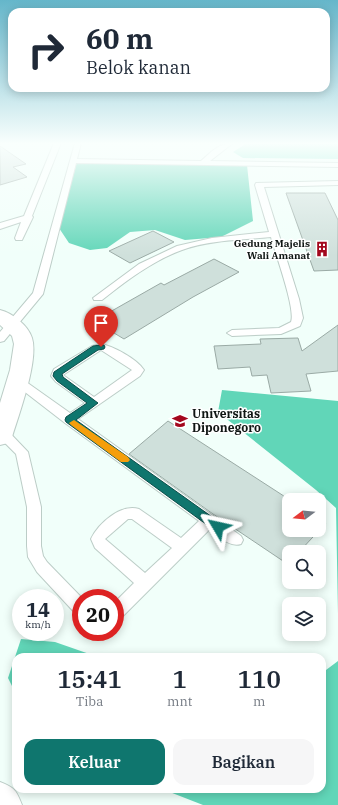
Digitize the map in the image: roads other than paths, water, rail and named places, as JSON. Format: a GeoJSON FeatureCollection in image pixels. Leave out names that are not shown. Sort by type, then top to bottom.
{"type":"FeatureCollection","features":[{"type":"Feature","properties":{"kind":"street"},"geometry":{"type":"LineString","coordinates":[[1,434],[18,382],[24,344],[23,337],[18,330],[4,327]]}},
{"type":"Feature","properties":{"kind":"street"},"geometry":{"type":"LineString","coordinates":[[0,800],[4,805]]}},
{"type":"Feature","properties":{"kind":"lane"},"geometry":{"type":"LineString","coordinates":[[18,238],[43,181]]}},
{"type":"Feature","properties":{"kind":"lane"},"geometry":{"type":"LineString","coordinates":[[4,327],[38,294],[69,181]]}},
{"type":"Feature","properties":{"kind":"lane"},"geometry":{"type":"LineString","coordinates":[[232,333],[281,331],[296,324],[298,318],[294,299],[259,181]]}},
{"type":"Feature","properties":{"kind":"lane"},"geometry":{"type":"LineString","coordinates":[[323,181],[338,182]]}},
{"type":"Feature","properties":{"kind":"lane"},"geometry":{"type":"LineString","coordinates":[[0,226],[28,217]]}},
{"type":"Feature","properties":{"kind":"lane"},"geometry":{"type":"LineString","coordinates":[[98,298],[113,286],[148,263],[177,248],[210,241],[274,234]]}},
{"type":"Feature","properties":{"kind":"lane"},"geometry":{"type":"LineString","coordinates":[[69,420],[94,403],[136,373],[138,370],[136,367],[106,348],[101,347],[96,348],[58,372],[57,376],[94,403]]}},
{"type":"Feature","properties":{"kind":"lane"},"geometry":{"type":"LineString","coordinates":[[18,382],[236,540]]}},
{"type":"Feature","properties":{"kind":"lane"},"geometry":{"type":"LineString","coordinates":[[1,434],[22,452],[34,507],[34,546],[36,557],[42,567],[72,599]]}},
{"type":"Feature","properties":{"kind":"lane"},"geometry":{"type":"LineString","coordinates":[[144,584],[100,544],[98,539],[100,535],[124,514],[134,513],[182,547]]}},
{"type":"Feature","properties":{"kind":"lane"},"geometry":{"type":"LineString","coordinates":[[124,604],[209,521]]}},
{"type":"Feature","properties":{"kind":"place","name":"Gedung Majelis Wali Amanat"},"geometry":{"type":"Point","coordinates":[322,249]}},
{"type":"Feature","properties":{"kind":"place","name":"Universitas Diponegoro"},"geometry":{"type":"Point","coordinates":[180,421]}}]}
